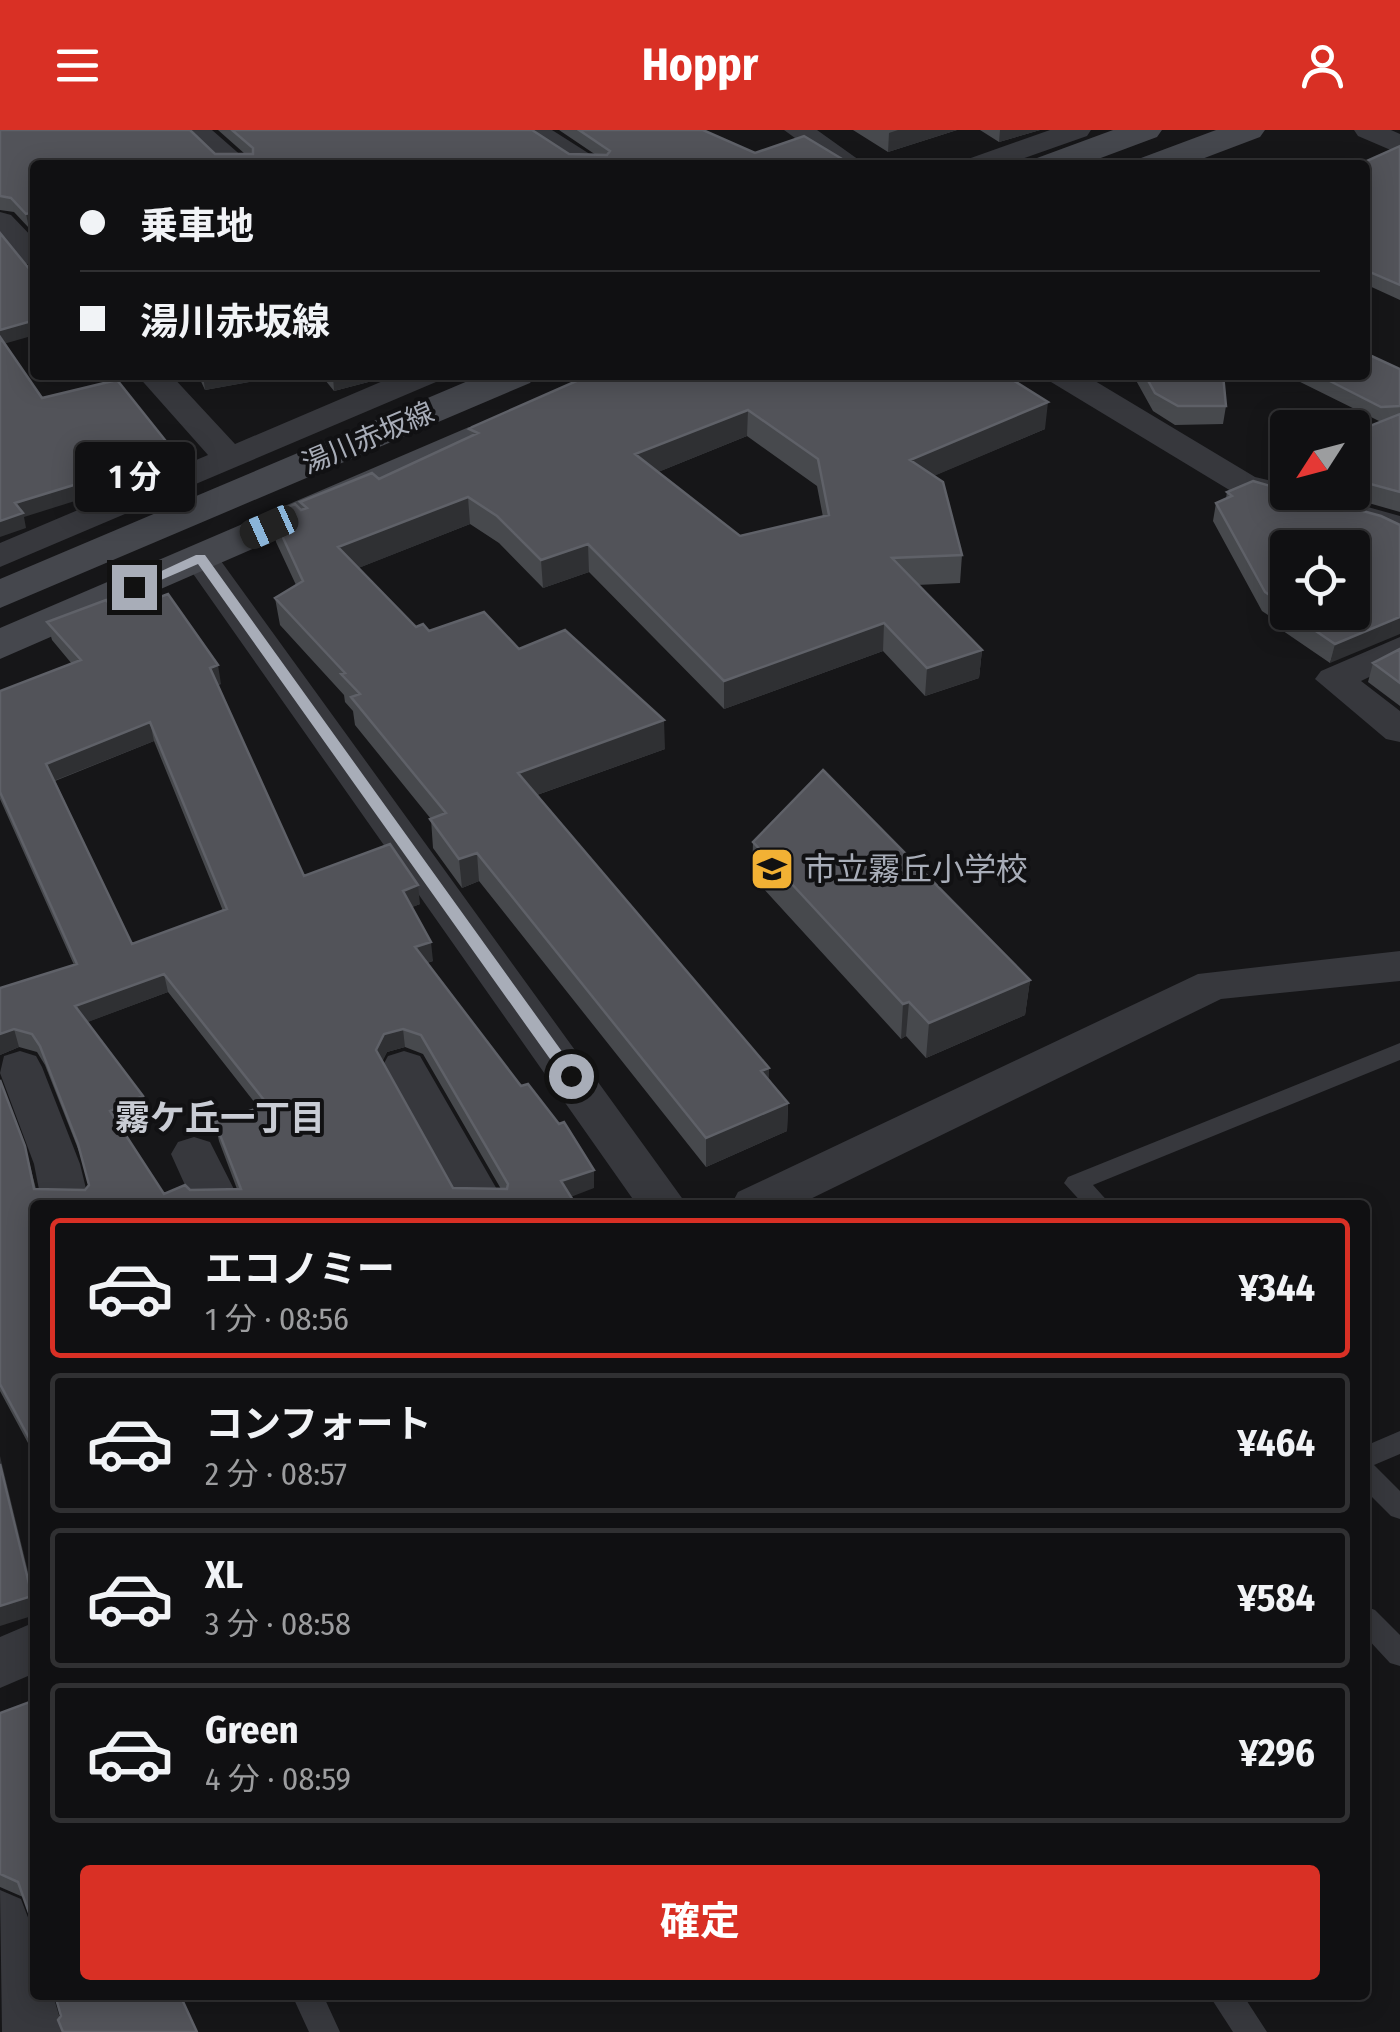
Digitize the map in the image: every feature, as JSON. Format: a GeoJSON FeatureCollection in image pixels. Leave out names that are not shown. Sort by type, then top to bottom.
{"type":"FeatureCollection","features":[{"type":"Feature","properties":{"kind":"main road"},"geometry":{"type":"LineString","coordinates":[[1063,160],[1145,130]]}},
{"type":"Feature","properties":{"kind":"main road"},"geometry":{"type":"LineString","coordinates":[[1167,160],[1248,130]]}},
{"type":"Feature","properties":{"kind":"main road","name":"湯川赤坂線"},"geometry":{"type":"LineString","coordinates":[[0,645],[200,558],[529,391]]}},
{"type":"Feature","properties":{"kind":"main road","name":"湯川赤坂線"},"geometry":{"type":"LineString","coordinates":[[0,595],[529,391]]}},
{"type":"Feature","properties":{"kind":"street"},"geometry":{"type":"LineString","coordinates":[[195,130],[232,160]]}},
{"type":"Feature","properties":{"kind":"street"},"geometry":{"type":"LineString","coordinates":[[532,130],[585,160]]}},
{"type":"Feature","properties":{"kind":"street"},"geometry":{"type":"LineString","coordinates":[[798,130],[844,160]]}},
{"type":"Feature","properties":{"kind":"street"},"geometry":{"type":"LineString","coordinates":[[1368,130],[1400,145]]}},
{"type":"Feature","properties":{"kind":"street"},"geometry":{"type":"LineString","coordinates":[[992,160],[1072,131]]}},
{"type":"Feature","properties":{"kind":"street"},"geometry":{"type":"LineString","coordinates":[[0,222],[30,251]]}},
{"type":"Feature","properties":{"kind":"street"},"geometry":{"type":"LineString","coordinates":[[158,380],[228,456]]}},
{"type":"Feature","properties":{"kind":"street"},"geometry":{"type":"LineString","coordinates":[[0,556],[413,380]]}},
{"type":"Feature","properties":{"kind":"street"},"geometry":{"type":"LineString","coordinates":[[1070,380],[1243,484],[1396,525]]}},
{"type":"Feature","properties":{"kind":"street"},"geometry":{"type":"LineString","coordinates":[[200,558],[659,1200]]}},
{"type":"Feature","properties":{"kind":"street"},"geometry":{"type":"LineString","coordinates":[[1400,648],[1334,679],[1400,730]]}},
{"type":"Feature","properties":{"kind":"street"},"geometry":{"type":"LineString","coordinates":[[765,1200],[1212,984],[1400,966]]}},
{"type":"Feature","properties":{"kind":"street"},"geometry":{"type":"LineString","coordinates":[[20,1067],[57,1164],[65,1200]]}},
{"type":"Feature","properties":{"kind":"street"},"geometry":{"type":"LineString","coordinates":[[404,1067],[479,1200]]}},
{"type":"Feature","properties":{"kind":"street"},"geometry":{"type":"LineString","coordinates":[[194,1154],[216,1200]]}},
{"type":"Feature","properties":{"kind":"street"},"geometry":{"type":"LineString","coordinates":[[0,1664],[30,1649]]}},
{"type":"Feature","properties":{"kind":"street"},"geometry":{"type":"LineString","coordinates":[[0,1919],[21,2026]]}},
{"type":"Feature","properties":{"kind":"lane"},"geometry":{"type":"LineString","coordinates":[[1094,1200],[1076,1183],[1400,1051]]}},
{"type":"Feature","properties":{"kind":"lane"},"geometry":{"type":"LineString","coordinates":[[1370,1456],[1400,1442]]}},
{"type":"Feature","properties":{"kind":"lane"},"geometry":{"type":"LineString","coordinates":[[1370,1478],[1400,1508]]}},
{"type":"Feature","properties":{"kind":"lane"},"geometry":{"type":"LineString","coordinates":[[1370,1623],[1400,1654]]}},
{"type":"Feature","properties":{"kind":"lane"},"geometry":{"type":"LineString","coordinates":[[309,2000],[325,2032]]}},
{"type":"Feature","properties":{"kind":"lane"},"geometry":{"type":"LineString","coordinates":[[1228,2000],[1252,2032]]}},
{"type":"Feature","properties":{"kind":"building"},"geometry":{"type":"Polygon","coordinates":[[[0,130],[190,130],[215,154],[253,154],[253,148],[232,130],[532,130],[569,154],[607,155],[610,151],[579,130],[703,130],[755,153],[804,136],[844,160],[30,160],[30,213],[26,214],[11,198],[0,196],[0,130]]]}},
{"type":"Feature","properties":{"kind":"building"},"geometry":{"type":"Polygon","coordinates":[[[1400,146],[1400,285],[1370,272],[1369,160],[1400,146]]]}},
{"type":"Feature","properties":{"kind":"building"},"geometry":{"type":"Polygon","coordinates":[[[0,233],[30,270],[30,321],[0,330],[0,233]]]}},
{"type":"Feature","properties":{"kind":"building"},"geometry":{"type":"Polygon","coordinates":[[[0,337],[42,398],[117,380],[173,450],[123,465],[126,469],[15,503],[23,513],[0,521],[0,337]]]}},
{"type":"Feature","properties":{"kind":"building"},"geometry":{"type":"Polygon","coordinates":[[[1370,355],[1400,369],[1400,406],[1381,407],[1328,380],[1370,380],[1370,355]]]}},
{"type":"Feature","properties":{"kind":"building"},"geometry":{"type":"Polygon","coordinates":[[[579,380],[1013,380],[1048,402],[910,460],[943,482],[962,555],[892,558],[982,650],[927,668],[884,623],[724,681],[588,544],[541,560],[497,516],[468,497],[338,547],[416,627],[423,624],[429,631],[484,612],[519,649],[565,630],[664,720],[518,773],[769,1068],[761,1071],[788,1103],[706,1138],[477,853],[459,859],[430,819],[446,813],[351,697],[360,694],[341,674],[345,673],[275,598],[303,581],[272,514],[295,504],[301,510],[307,508],[300,502],[372,473],[379,479],[478,433],[469,429],[579,380]],[[748,410],[635,454],[740,536],[829,515],[818,459],[748,410]]]}},
{"type":"Feature","properties":{"kind":"building"},"geometry":{"type":"Polygon","coordinates":[[[1148,380],[1223,380],[1226,406],[1178,406],[1155,393],[1148,380]]]}},
{"type":"Feature","properties":{"kind":"building"},"geometry":{"type":"Polygon","coordinates":[[[1400,414],[1400,492],[1370,484],[1370,426],[1400,414]]]}},
{"type":"Feature","properties":{"kind":"building"},"geometry":{"type":"Polygon","coordinates":[[[1253,481],[1270,486],[1270,510],[1359,510],[1400,525],[1400,617],[1370,629],[1370,530],[1270,530],[1270,595],[1265,592],[1216,503],[1232,496],[1227,492],[1253,481]]]}},
{"type":"Feature","properties":{"kind":"building"},"geometry":{"type":"Polygon","coordinates":[[[168,594],[218,665],[210,668],[304,876],[390,844],[418,885],[403,891],[431,942],[415,947],[521,1086],[528,1084],[559,1124],[564,1122],[594,1170],[561,1181],[573,1200],[30,1200],[30,1440],[0,1384],[0,1080],[25,1146],[34,1189],[85,1190],[89,1185],[78,1144],[40,1046],[32,1034],[14,1029],[0,1034],[0,988],[77,964],[0,792],[0,691],[81,660],[47,622],[106,600],[111,606],[138,596],[144,603],[168,594]],[[150,722],[46,764],[132,944],[227,909],[150,722]],[[164,974],[75,1006],[143,1096],[110,1111],[164,1194],[185,1185],[190,1190],[241,1189],[215,1122],[268,1105],[164,974]],[[403,1029],[384,1034],[376,1050],[453,1188],[507,1189],[508,1184],[421,1035],[403,1029]]]}},
{"type":"Feature","properties":{"kind":"building"},"geometry":{"type":"Polygon","coordinates":[[[1314,630],[1369,630],[1335,644],[1314,630]]]}},
{"type":"Feature","properties":{"kind":"building"},"geometry":{"type":"Polygon","coordinates":[[[1400,649],[1400,683],[1373,663],[1400,649]]]}},
{"type":"Feature","properties":{"kind":"building"},"geometry":{"type":"Polygon","coordinates":[[[823,770],[1030,980],[929,1023],[909,1002],[903,1004],[753,842],[823,770]]]}},
{"type":"Feature","properties":{"kind":"building"},"geometry":{"type":"Polygon","coordinates":[[[0,1464],[30,1597],[0,1606],[0,1464]]]}},
{"type":"Feature","properties":{"kind":"building"},"geometry":{"type":"Polygon","coordinates":[[[30,1702],[30,1915],[18,1882],[0,1874],[0,1713],[30,1702]]]}},
{"type":"Feature","properties":{"kind":"building"},"geometry":{"type":"Polygon","coordinates":[[[56,2000],[182,2000],[197,2032],[63,2032],[58,2020],[61,2016],[56,2000]]]}},
{"type":"Feature","properties":{"kind":"place","name":"市立霧丘小学校"},"geometry":{"type":"Point","coordinates":[772,869]}},
{"type":"Feature","properties":{"kind":"district","name":"霧ケ丘一丁目"},"geometry":{"type":"Point","coordinates":[220,1118]}},
{"type":"Feature","properties":{"kind":"route"},"geometry":{"type":"LineString","coordinates":[[134,587],[200,558],[571,1076]]}}]}
